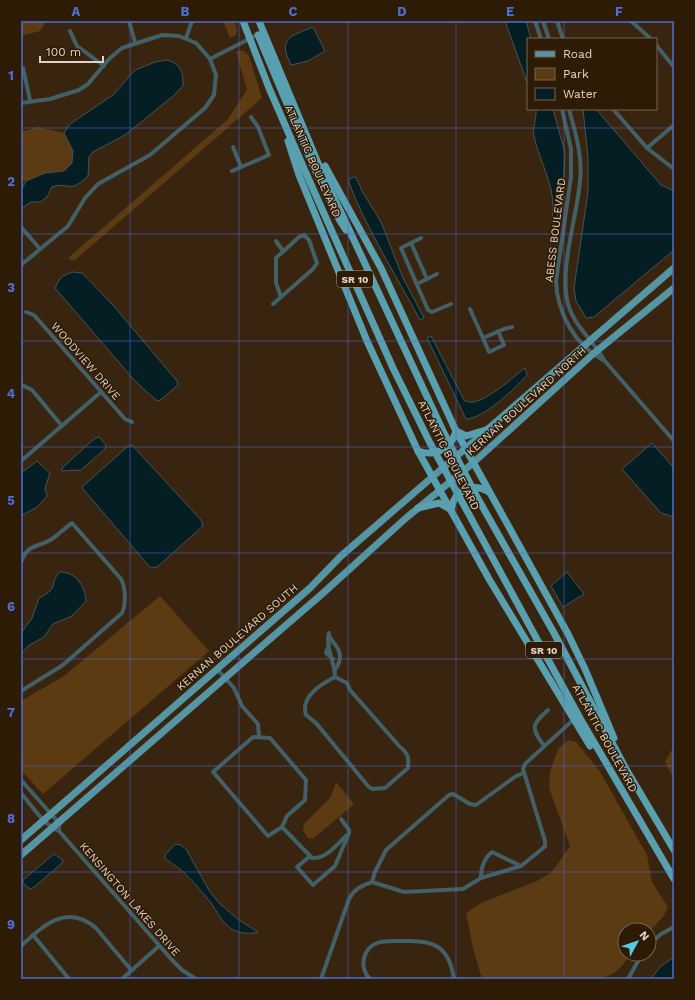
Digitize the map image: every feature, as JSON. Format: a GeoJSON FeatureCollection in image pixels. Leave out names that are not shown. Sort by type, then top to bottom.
{"type":"FeatureCollection","features":[{"type":"Feature","properties":{"kind":"highway","name":"ATLANTIC BOULEVARD"},"geometry":{"type":"LineString","coordinates":[[243,21],[280,114],[393,368],[430,443],[464,509],[622,792],[674,879]]}},
{"type":"Feature","properties":{"kind":"highway","name":"ATLANTIC BOULEVARD"},"geometry":{"type":"LineString","coordinates":[[259,21],[261,34],[294,109],[443,432],[477,497],[554,633],[626,769],[674,850]]}},
{"type":"Feature","properties":{"kind":"highway"},"geometry":{"type":"LineString","coordinates":[[261,34],[314,168],[339,219],[358,246]]}},
{"type":"Feature","properties":{"kind":"highway"},"geometry":{"type":"LineString","coordinates":[[294,109],[345,206],[381,268],[456,431],[585,669],[626,769]]}},
{"type":"Feature","properties":{"kind":"highway"},"geometry":{"type":"LineString","coordinates":[[280,114],[299,175],[345,289],[367,341],[418,451],[489,578],[573,720],[622,792]]}},
{"type":"Feature","properties":{"kind":"highway"},"geometry":{"type":"LineString","coordinates":[[456,431],[466,436],[489,429]]}},
{"type":"Feature","properties":{"kind":"highway"},"geometry":{"type":"LineString","coordinates":[[418,451],[430,454],[442,451],[452,442],[456,431]]}},
{"type":"Feature","properties":{"kind":"highway"},"geometry":{"type":"LineString","coordinates":[[451,510],[455,498],[464,489],[477,487],[489,492]]}},
{"type":"Feature","properties":{"kind":"highway"},"geometry":{"type":"LineString","coordinates":[[418,508],[439,503],[451,510]]}},
{"type":"Feature","properties":{"kind":"main road","name":"KERNAN BOULEVARD NORTH"},"geometry":{"type":"LineString","coordinates":[[465,448],[489,429],[674,268]]}},
{"type":"Feature","properties":{"kind":"main road","name":"KERNAN BOULEVARD NORTH"},"geometry":{"type":"LineString","coordinates":[[322,594],[418,508],[474,463],[596,352],[674,288]]}},
{"type":"Feature","properties":{"kind":"main road","name":"KERNAN BOULEVARD SOUTH"},"geometry":{"type":"LineString","coordinates":[[21,840],[310,588],[341,556],[375,529],[465,448]]}},
{"type":"Feature","properties":{"kind":"main road","name":"KERNAN BOULEVARD SOUTH"},"geometry":{"type":"LineString","coordinates":[[21,855],[56,829],[59,823],[322,594]]}},
{"type":"Feature","properties":{"kind":"street"},"geometry":{"type":"LineString","coordinates":[[129,21],[135,42]]}},
{"type":"Feature","properties":{"kind":"street"},"geometry":{"type":"LineString","coordinates":[[186,38],[192,21]]}},
{"type":"Feature","properties":{"kind":"street"},"geometry":{"type":"LineString","coordinates":[[535,21],[541,38]]}},
{"type":"Feature","properties":{"kind":"street"},"geometry":{"type":"LineString","coordinates":[[543,21],[549,38]]}},
{"type":"Feature","properties":{"kind":"street"},"geometry":{"type":"LineString","coordinates":[[556,21],[563,38]]}},
{"type":"Feature","properties":{"kind":"street"},"geometry":{"type":"LineString","coordinates":[[631,21],[650,38]]}},
{"type":"Feature","properties":{"kind":"street"},"geometry":{"type":"LineString","coordinates":[[70,31],[77,46],[104,66]]}},
{"type":"Feature","properties":{"kind":"street"},"geometry":{"type":"LineString","coordinates":[[210,58],[261,34]]}},
{"type":"Feature","properties":{"kind":"street"},"geometry":{"type":"LineString","coordinates":[[21,103],[30,100],[50,98],[79,90],[88,84],[117,52],[135,42],[162,35],[174,35],[186,38],[202,48],[210,58],[216,71],[214,95],[208,105],[150,155],[98,184],[85,198],[68,226],[21,264]]}},
{"type":"Feature","properties":{"kind":"street"},"geometry":{"type":"LineString","coordinates":[[657,46],[674,67]]}},
{"type":"Feature","properties":{"kind":"street"},"geometry":{"type":"LineString","coordinates":[[23,68],[30,100]]}},
{"type":"Feature","properties":{"kind":"street","name":"ABESS BOULEVARD"},"geometry":{"type":"LineString","coordinates":[[562,110],[571,149],[571,177],[556,289],[566,322],[584,345],[596,352],[604,360],[674,441]]}},
{"type":"Feature","properties":{"kind":"street","name":"ABESS BOULEVARD"},"geometry":{"type":"LineString","coordinates":[[569,110],[580,148],[581,179],[565,285],[568,304],[574,320],[590,340],[596,352]]}},
{"type":"Feature","properties":{"kind":"street"},"geometry":{"type":"LineString","coordinates":[[615,110],[647,148],[674,169]]}},
{"type":"Feature","properties":{"kind":"street"},"geometry":{"type":"LineString","coordinates":[[232,171],[269,155],[258,127],[251,118]]}},
{"type":"Feature","properties":{"kind":"street"},"geometry":{"type":"LineString","coordinates":[[647,148],[674,125]]}},
{"type":"Feature","properties":{"kind":"street"},"geometry":{"type":"LineString","coordinates":[[233,146],[241,167]]}},
{"type":"Feature","properties":{"kind":"street"},"geometry":{"type":"LineString","coordinates":[[21,227],[40,249]]}},
{"type":"Feature","properties":{"kind":"street"},"geometry":{"type":"LineString","coordinates":[[272,304],[281,297],[313,269],[317,264],[309,240],[304,235],[299,237],[276,258],[276,283],[281,297]]}},
{"type":"Feature","properties":{"kind":"street"},"geometry":{"type":"LineString","coordinates":[[421,238],[401,248],[428,310],[432,312],[451,304]]}},
{"type":"Feature","properties":{"kind":"street"},"geometry":{"type":"LineString","coordinates":[[276,241],[283,251]]}},
{"type":"Feature","properties":{"kind":"street"},"geometry":{"type":"LineString","coordinates":[[411,243],[427,279]]}},
{"type":"Feature","properties":{"kind":"street"},"geometry":{"type":"LineString","coordinates":[[417,284],[437,274]]}},
{"type":"Feature","properties":{"kind":"street"},"geometry":{"type":"LineString","coordinates":[[470,309],[489,352],[504,345],[498,331]]}},
{"type":"Feature","properties":{"kind":"street","name":"WOODVIEW DRIVE"},"geometry":{"type":"LineString","coordinates":[[26,312],[34,315],[124,419],[132,422]]}},
{"type":"Feature","properties":{"kind":"street"},"geometry":{"type":"LineString","coordinates":[[482,338],[512,327]]}},
{"type":"Feature","properties":{"kind":"street"},"geometry":{"type":"LineString","coordinates":[[22,385],[32,390],[62,426]]}},
{"type":"Feature","properties":{"kind":"street"},"geometry":{"type":"LineString","coordinates":[[21,461],[101,392]]}},
{"type":"Feature","properties":{"kind":"street"},"geometry":{"type":"LineString","coordinates":[[21,562],[24,554],[29,548],[50,540],[72,523],[121,579],[123,583],[125,608],[122,613],[63,665],[21,691]]}},
{"type":"Feature","properties":{"kind":"street"},"geometry":{"type":"LineString","coordinates":[[335,670],[338,666],[340,654],[339,648],[329,634],[329,644],[335,670],[335,678]]}},
{"type":"Feature","properties":{"kind":"street"},"geometry":{"type":"LineString","coordinates":[[217,669],[234,688],[242,706],[258,724],[259,737]]}},
{"type":"Feature","properties":{"kind":"street"},"geometry":{"type":"LineString","coordinates":[[335,678],[347,683],[350,690],[406,752],[409,758],[408,768],[385,788],[372,789],[368,786],[316,723],[306,715],[305,704],[308,698],[328,681],[335,678]]}},
{"type":"Feature","properties":{"kind":"street"},"geometry":{"type":"LineString","coordinates":[[544,746],[536,735],[534,728],[535,723],[548,710]]}},
{"type":"Feature","properties":{"kind":"street"},"geometry":{"type":"LineString","coordinates":[[321,979],[349,898],[359,887],[372,882],[404,892],[463,889],[481,878],[521,866],[545,846],[524,773],[525,764],[573,720]]}},
{"type":"Feature","properties":{"kind":"street"},"geometry":{"type":"LineString","coordinates":[[259,737],[270,738],[306,780],[305,800],[287,816],[282,827],[268,836],[213,772],[251,738],[259,737]]}},
{"type":"Feature","properties":{"kind":"street"},"geometry":{"type":"LineString","coordinates":[[372,882],[375,872],[386,850],[449,795],[453,794],[470,804],[476,805],[516,776],[524,773]]}},
{"type":"Feature","properties":{"kind":"street"},"geometry":{"type":"LineString","coordinates":[[21,780],[59,823]]}},
{"type":"Feature","properties":{"kind":"street","name":"KENSINGTON LAKES DRIVE"},"geometry":{"type":"LineString","coordinates":[[21,793],[44,820],[56,829],[159,946],[182,970],[196,979]]}},
{"type":"Feature","properties":{"kind":"street"},"geometry":{"type":"LineString","coordinates":[[310,856],[297,867],[313,885],[335,866],[350,830],[341,819]]}},
{"type":"Feature","properties":{"kind":"street"},"geometry":{"type":"LineString","coordinates":[[282,827],[312,858],[318,858],[325,855],[349,833]]}},
{"type":"Feature","properties":{"kind":"street"},"geometry":{"type":"LineString","coordinates":[[481,878],[481,867],[492,852],[521,866]]}},
{"type":"Feature","properties":{"kind":"street"},"geometry":{"type":"LineString","coordinates":[[21,946],[32,935],[47,924],[58,919],[77,917],[90,922],[132,970]]}},
{"type":"Feature","properties":{"kind":"street"},"geometry":{"type":"LineString","coordinates":[[657,938],[674,926]]}},
{"type":"Feature","properties":{"kind":"street"},"geometry":{"type":"LineString","coordinates":[[32,935],[69,979]]}},
{"type":"Feature","properties":{"kind":"street"},"geometry":{"type":"LineString","coordinates":[[370,979],[363,964],[363,958],[371,946],[382,941],[426,941],[435,944],[446,955],[454,979]]}},
{"type":"Feature","properties":{"kind":"street"},"geometry":{"type":"LineString","coordinates":[[122,979],[159,946]]}},
{"type":"Feature","properties":{"kind":"street"},"geometry":{"type":"LineString","coordinates":[[628,979],[638,962]]}},
{"type":"Feature","properties":{"kind":"street"},"geometry":{"type":"LineString","coordinates":[[61,979],[66,975]]}},
{"type":"Feature","properties":{"kind":"green space"},"geometry":{"type":"Polygon","coordinates":[[[21,21],[46,21],[40,31],[21,36],[21,21]]]}},
{"type":"Feature","properties":{"kind":"green space"},"geometry":{"type":"Polygon","coordinates":[[[223,21],[234,21],[237,28],[236,35],[230,38],[223,21]]]}},
{"type":"Feature","properties":{"kind":"green space"},"geometry":{"type":"Polygon","coordinates":[[[236,51],[244,51],[249,56],[262,98],[74,261],[68,258],[227,120],[247,90],[236,51]]]}},
{"type":"Feature","properties":{"kind":"green space"},"geometry":{"type":"Polygon","coordinates":[[[38,127],[64,133],[73,151],[72,163],[64,171],[45,173],[26,181],[21,180],[21,132],[38,127]]]}},
{"type":"Feature","properties":{"kind":"green space"},"geometry":{"type":"Polygon","coordinates":[[[160,596],[209,651],[43,794],[21,770],[21,701],[64,676],[160,596]]]}},
{"type":"Feature","properties":{"kind":"green space"},"geometry":{"type":"Polygon","coordinates":[[[568,740],[576,742],[599,770],[647,855],[652,882],[668,907],[663,917],[657,923],[657,922],[617,922],[617,962],[625,962],[620,969],[607,976],[593,979],[482,979],[473,948],[466,913],[481,903],[537,881],[552,872],[570,846],[549,788],[550,772],[558,749],[568,740]]]}},
{"type":"Feature","properties":{"kind":"green space"},"geometry":{"type":"Polygon","coordinates":[[[674,746],[674,779],[665,762],[674,746]]]}},
{"type":"Feature","properties":{"kind":"green space"},"geometry":{"type":"Polygon","coordinates":[[[336,782],[354,804],[314,838],[309,839],[303,831],[304,824],[331,797],[336,782]]]}},
{"type":"Feature","properties":{"kind":"water"},"geometry":{"type":"Polygon","coordinates":[[[505,21],[526,21],[531,38],[527,38],[527,82],[505,21]]]}},
{"type":"Feature","properties":{"kind":"water"},"geometry":{"type":"Polygon","coordinates":[[[313,27],[325,51],[308,61],[291,65],[285,49],[288,39],[313,27]]]}},
{"type":"Feature","properties":{"kind":"water"},"geometry":{"type":"Polygon","coordinates":[[[167,60],[178,66],[180,69],[182,73],[183,86],[172,97],[125,135],[93,152],[89,157],[88,176],[81,182],[73,186],[62,185],[52,187],[47,197],[40,202],[31,202],[21,209],[21,191],[26,181],[45,173],[64,171],[72,163],[73,151],[64,133],[70,124],[113,95],[135,70],[155,62],[167,60]]]}},
{"type":"Feature","properties":{"kind":"water"},"geometry":{"type":"Polygon","coordinates":[[[536,110],[553,110],[565,153],[564,177],[557,218],[552,217],[553,206],[550,186],[534,136],[536,110]]]}},
{"type":"Feature","properties":{"kind":"water"},"geometry":{"type":"Polygon","coordinates":[[[583,110],[597,110],[661,185],[674,191],[674,250],[594,317],[586,318],[576,301],[574,288],[588,192],[588,158],[583,110]]]}},
{"type":"Feature","properties":{"kind":"water"},"geometry":{"type":"Polygon","coordinates":[[[356,177],[362,191],[381,222],[403,278],[424,318],[420,320],[356,201],[349,183],[349,179],[356,177]]]}},
{"type":"Feature","properties":{"kind":"water"},"geometry":{"type":"Polygon","coordinates":[[[72,272],[82,273],[112,304],[177,381],[178,385],[159,401],[136,382],[55,288],[61,277],[72,272]]]}},
{"type":"Feature","properties":{"kind":"water"},"geometry":{"type":"Polygon","coordinates":[[[431,336],[464,400],[470,402],[486,397],[495,392],[525,368],[527,375],[490,409],[473,418],[466,419],[427,338],[431,336]]]}},
{"type":"Feature","properties":{"kind":"water"},"geometry":{"type":"Polygon","coordinates":[[[99,437],[106,445],[105,449],[81,470],[62,471],[62,468],[95,438],[99,437]]]}},
{"type":"Feature","properties":{"kind":"water"},"geometry":{"type":"Polygon","coordinates":[[[652,443],[674,468],[674,517],[661,513],[622,469],[652,443]]]}},
{"type":"Feature","properties":{"kind":"water"},"geometry":{"type":"Polygon","coordinates":[[[132,445],[201,520],[203,526],[157,567],[151,568],[148,565],[82,487],[127,447],[132,445]]]}},
{"type":"Feature","properties":{"kind":"water"},"geometry":{"type":"Polygon","coordinates":[[[37,461],[50,473],[45,488],[47,496],[37,507],[21,516],[21,473],[37,461]]]}},
{"type":"Feature","properties":{"kind":"water"},"geometry":{"type":"Polygon","coordinates":[[[60,572],[71,574],[79,581],[84,590],[86,601],[72,616],[53,624],[44,637],[28,646],[21,654],[21,633],[32,618],[39,598],[50,591],[60,572]]]}},
{"type":"Feature","properties":{"kind":"water"},"geometry":{"type":"Polygon","coordinates":[[[567,572],[584,594],[563,607],[551,586],[567,572]]]}},
{"type":"Feature","properties":{"kind":"water"},"geometry":{"type":"Polygon","coordinates":[[[175,844],[181,845],[186,849],[210,892],[220,904],[239,920],[258,932],[239,932],[226,924],[193,881],[165,858],[165,855],[175,844]]]}},
{"type":"Feature","properties":{"kind":"water"},"geometry":{"type":"Polygon","coordinates":[[[54,854],[63,860],[62,863],[33,888],[30,889],[23,883],[23,880],[54,854]]]}},
{"type":"Feature","properties":{"kind":"water"},"geometry":{"type":"Polygon","coordinates":[[[674,957],[674,979],[651,979],[660,967],[674,957]]]}}]}
